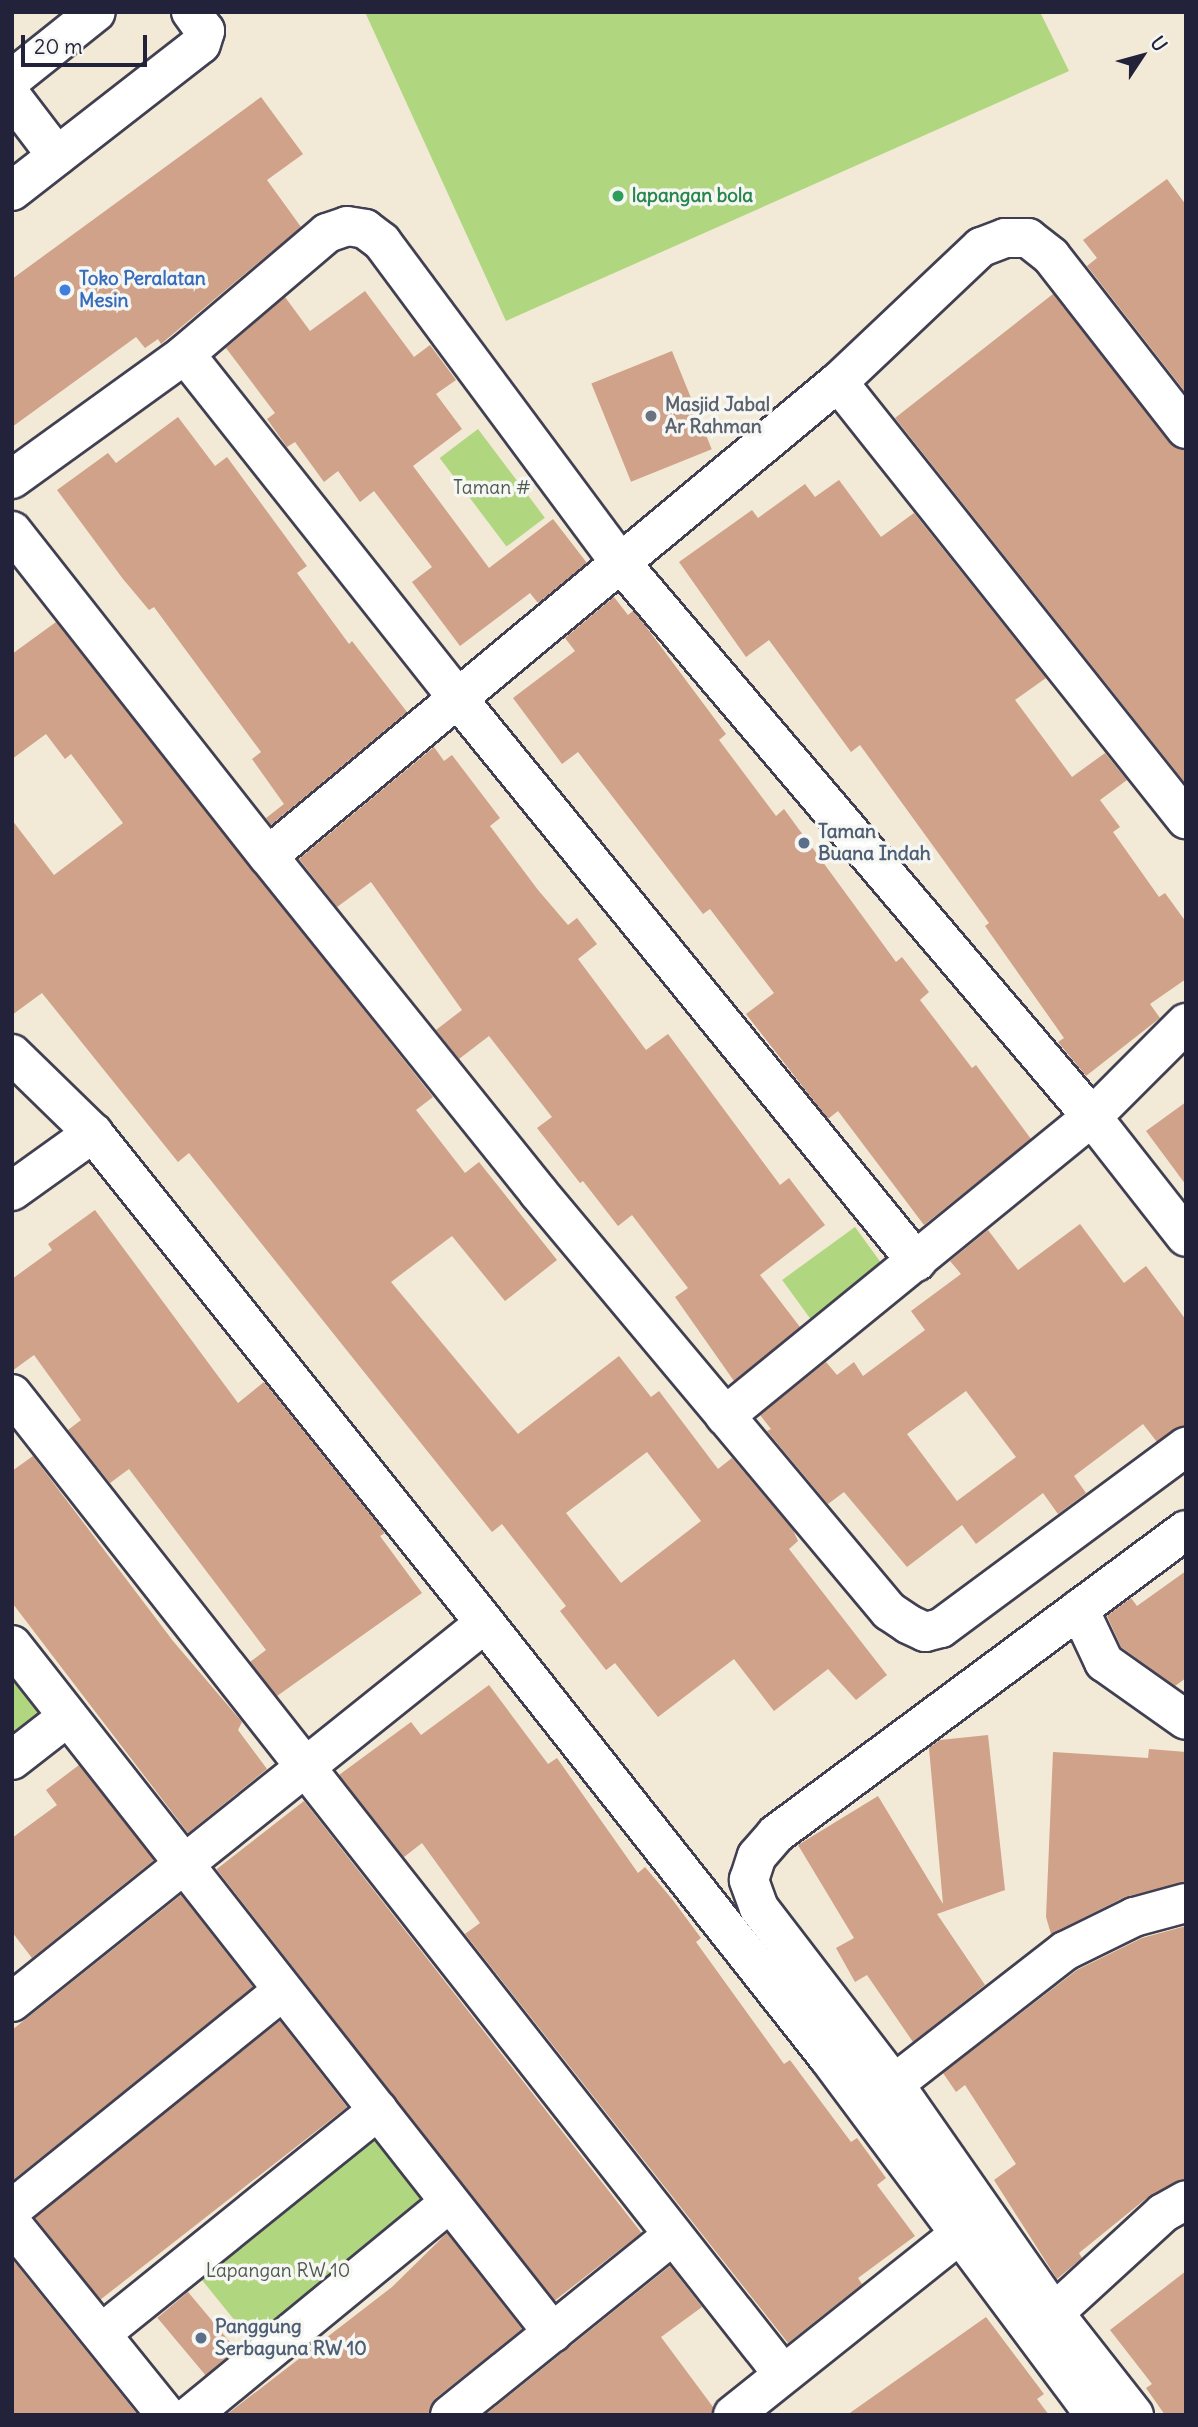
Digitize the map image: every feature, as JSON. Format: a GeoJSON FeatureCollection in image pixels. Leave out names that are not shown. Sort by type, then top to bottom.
{"type":"FeatureCollection","features":[{"type":"Feature","properties":{"kind":"street"},"geometry":{"type":"LineString","coordinates":[[12,79],[96,12]]}},
{"type":"Feature","properties":{"kind":"street"},"geometry":{"type":"LineString","coordinates":[[12,191],[201,44],[205,31],[191,12]]}},
{"type":"Feature","properties":{"kind":"street"},"geometry":{"type":"LineString","coordinates":[[12,97],[57,156]]}},
{"type":"Feature","properties":{"kind":"street"},"geometry":{"type":"LineString","coordinates":[[12,479],[185,354],[327,233],[347,226],[365,229],[382,242],[621,562],[1092,1116],[1186,1237]]}},
{"type":"Feature","properties":{"kind":"street"},"geometry":{"type":"LineString","coordinates":[[268,856],[838,382],[981,247],[1005,238],[1028,238],[1051,256],[1186,429]]}},
{"type":"Feature","properties":{"kind":"street"},"geometry":{"type":"LineString","coordinates":[[185,354],[458,699],[916,1262]]}},
{"type":"Feature","properties":{"kind":"street"},"geometry":{"type":"LineString","coordinates":[[838,382],[1186,819]]}},
{"type":"Feature","properties":{"kind":"street"},"geometry":{"type":"LineString","coordinates":[[12,531],[268,856],[725,1416],[889,1611],[925,1632],[941,1628],[1186,1447]]}},
{"type":"Feature","properties":{"kind":"street"},"geometry":{"type":"LineString","coordinates":[[725,1416],[1092,1116],[1186,1023]]}},
{"type":"Feature","properties":{"kind":"street"},"geometry":{"type":"LineString","coordinates":[[12,1054],[93,1133],[485,1623],[828,2057],[957,2236],[1014,2304],[1095,2415]]}},
{"type":"Feature","properties":{"kind":"street"},"geometry":{"type":"LineString","coordinates":[[12,1191],[93,1133]]}},
{"type":"Feature","properties":{"kind":"street"},"geometry":{"type":"LineString","coordinates":[[13,1397],[783,2374]]}},
{"type":"Feature","properties":{"kind":"street"},"geometry":{"type":"LineString","coordinates":[[1135,2415],[1054,2314],[894,2084],[759,1908],[749,1880],[757,1856],[776,1834],[1186,1530]]}},
{"type":"Feature","properties":{"kind":"street"},"geometry":{"type":"LineString","coordinates":[[1079,1609],[1104,1662],[1186,1720]]}},
{"type":"Feature","properties":{"kind":"street"},"geometry":{"type":"LineString","coordinates":[[12,2002],[485,1623]]}},
{"type":"Feature","properties":{"kind":"street"},"geometry":{"type":"LineString","coordinates":[[12,1645],[66,1718],[185,1861],[282,1991],[379,2110],[553,2333]]}},
{"type":"Feature","properties":{"kind":"street"},"geometry":{"type":"LineString","coordinates":[[12,1760],[66,1718]]}},
{"type":"Feature","properties":{"kind":"street"},"geometry":{"type":"LineString","coordinates":[[894,2084],[1065,1951],[1134,1917],[1186,1903]]}},
{"type":"Feature","properties":{"kind":"street"},"geometry":{"type":"LineString","coordinates":[[12,2209],[282,1991]]}},
{"type":"Feature","properties":{"kind":"street"},"geometry":{"type":"LineString","coordinates":[[828,2057],[894,2084]]}},
{"type":"Feature","properties":{"kind":"street"},"geometry":{"type":"LineString","coordinates":[[102,2333],[379,2110]]}},
{"type":"Feature","properties":{"kind":"street"},"geometry":{"type":"LineString","coordinates":[[1054,2314],[1163,2213],[1186,2200]]}},
{"type":"Feature","properties":{"kind":"street"},"geometry":{"type":"LineString","coordinates":[[191,2415],[449,2203]]}},
{"type":"Feature","properties":{"kind":"street"},"geometry":{"type":"LineString","coordinates":[[12,2224],[166,2415]]}},
{"type":"Feature","properties":{"kind":"street"},"geometry":{"type":"LineString","coordinates":[[450,2415],[672,2236]]}},
{"type":"Feature","properties":{"kind":"street"},"geometry":{"type":"LineString","coordinates":[[733,2415],[957,2236]]}},
{"type":"Feature","properties":{"kind":"street"},"geometry":{"type":"LineString","coordinates":[[1014,2304],[1054,2314]]}},
{"type":"Feature","properties":{"kind":"green space","name":"lapangan bola"},"geometry":{"type":"Polygon","coordinates":[[[365,12],[1040,12],[1069,71],[506,321],[365,12]]]}},
{"type":"Feature","properties":{"kind":"green space","name":"Taman #"},"geometry":{"type":"Polygon","coordinates":[[[478,429],[545,518],[506,547],[440,458],[478,429]]]}},
{"type":"Feature","properties":{"kind":"green space"},"geometry":{"type":"Polygon","coordinates":[[[855,1227],[890,1276],[817,1328],[782,1280],[855,1227]]]}},
{"type":"Feature","properties":{"kind":"green space"},"geometry":{"type":"Polygon","coordinates":[[[12,1664],[55,1718],[12,1752],[12,1664]]]}},
{"type":"Feature","properties":{"kind":"green space","name":"Lapangan RW 10"},"geometry":{"type":"Polygon","coordinates":[[[371,2128],[438,2211],[262,2354],[195,2271],[371,2128]]]}},
{"type":"Feature","properties":{"kind":"building","name":"Toko Peralatan Mesin"},"geometry":{"type":"Polygon","coordinates":[[[261,97],[303,154],[267,180],[301,227],[161,344],[158,339],[145,348],[136,337],[12,427],[12,279],[261,97]]]}},
{"type":"Feature","properties":{"kind":"building"},"geometry":{"type":"Polygon","coordinates":[[[1167,179],[1186,205],[1186,393],[1087,266],[1097,258],[1083,240],[1167,179]]]}},
{"type":"Feature","properties":{"kind":"building"},"geometry":{"type":"Polygon","coordinates":[[[365,291],[414,357],[430,345],[456,380],[436,394],[462,429],[413,466],[489,568],[553,519],[587,563],[538,603],[530,593],[460,646],[412,582],[432,567],[374,491],[360,502],[338,471],[324,482],[295,442],[287,447],[267,419],[275,413],[226,348],[285,297],[310,331],[365,291]]]}},
{"type":"Feature","properties":{"kind":"building"},"geometry":{"type":"Polygon","coordinates":[[[1053,294],[1169,442],[1186,450],[1186,784],[895,418],[1053,294]]]}},
{"type":"Feature","properties":{"kind":"building","name":"Masjid Jabal Ar Rahman"},"geometry":{"type":"Polygon","coordinates":[[[672,351],[712,449],[631,482],[591,384],[672,351]]]}},
{"type":"Feature","properties":{"kind":"building"},"geometry":{"type":"Polygon","coordinates":[[[178,417],[215,466],[227,457],[307,566],[297,573],[349,644],[352,641],[407,712],[271,825],[266,818],[284,804],[252,759],[261,752],[154,607],[149,610],[123,579],[57,490],[108,453],[116,463],[178,417]]]}},
{"type":"Feature","properties":{"kind":"building"},"geometry":{"type":"Polygon","coordinates":[[[839,480],[881,537],[914,513],[1046,678],[1015,700],[1072,777],[1105,753],[1127,780],[1100,800],[1120,827],[1113,832],[1159,897],[1165,893],[1186,922],[1186,979],[1150,1004],[1160,1018],[1086,1076],[1058,1042],[1064,1038],[985,926],[989,923],[860,745],[851,752],[769,640],[746,657],[679,562],[752,510],[758,518],[805,484],[815,497],[839,480]]]}},
{"type":"Feature","properties":{"kind":"building"},"geometry":{"type":"Polygon","coordinates":[[[614,597],[628,615],[633,611],[644,624],[726,734],[719,740],[776,816],[784,809],[896,962],[902,957],[929,992],[920,1000],[972,1068],[976,1065],[1031,1139],[924,1225],[838,1111],[828,1119],[746,1014],[774,993],[710,909],[703,914],[578,752],[562,764],[513,698],[575,651],[565,638],[614,597]]]}},
{"type":"Feature","properties":{"kind":"building"},"geometry":{"type":"Polygon","coordinates":[[[56,622],[433,1097],[416,1110],[465,1173],[479,1162],[557,1260],[505,1301],[452,1236],[391,1282],[518,1434],[619,1356],[651,1397],[659,1391],[718,1469],[732,1458],[793,1530],[798,1541],[789,1549],[887,1675],[856,1700],[828,1669],[774,1711],[734,1659],[658,1717],[615,1663],[606,1670],[560,1611],[566,1606],[502,1524],[492,1532],[189,1153],[178,1162],[42,993],[12,1015],[12,820],[54,875],[123,823],[71,754],[65,759],[46,734],[12,759],[12,654],[56,622]],[[647,1452],[566,1513],[621,1583],[701,1521],[647,1452]]]}},
{"type":"Feature","properties":{"kind":"building"},"geometry":{"type":"Polygon","coordinates":[[[434,747],[444,761],[452,755],[500,818],[490,826],[538,890],[568,925],[577,918],[597,944],[578,959],[646,1050],[668,1034],[780,1185],[789,1178],[825,1225],[760,1275],[800,1327],[734,1381],[675,1297],[688,1288],[632,1215],[618,1226],[583,1181],[580,1183],[537,1128],[552,1117],[489,1036],[459,1059],[436,1030],[462,1010],[371,882],[337,907],[299,859],[434,747]]]}},
{"type":"Feature","properties":{"kind":"building"},"geometry":{"type":"Polygon","coordinates":[[[1186,1102],[1186,1185],[1146,1131],[1186,1102]]]}},
{"type":"Feature","properties":{"kind":"building"},"geometry":{"type":"Polygon","coordinates":[[[95,1210],[238,1403],[264,1382],[385,1533],[380,1536],[422,1593],[277,1696],[250,1662],[266,1650],[129,1469],[110,1483],[68,1430],[81,1420],[34,1355],[12,1371],[12,1279],[52,1250],[48,1244],[95,1210]]]}},
{"type":"Feature","properties":{"kind":"building"},"geometry":{"type":"Polygon","coordinates":[[[1080,1224],[1124,1283],[1146,1266],[1186,1320],[1186,1425],[1157,1442],[1143,1424],[1074,1476],[1086,1493],[1058,1514],[1043,1493],[976,1544],[962,1525],[907,1567],[844,1492],[828,1504],[767,1431],[771,1429],[760,1415],[826,1362],[837,1375],[854,1362],[863,1376],[925,1330],[911,1311],[961,1274],[950,1261],[988,1230],[1018,1270],[1080,1224]],[[966,1391],[907,1434],[957,1501],[1016,1457],[966,1391]]]}},
{"type":"Feature","properties":{"kind":"building"},"geometry":{"type":"Polygon","coordinates":[[[33,1456],[173,1641],[242,1722],[238,1730],[267,1769],[188,1833],[13,1604],[12,1471],[33,1456]]]}},
{"type":"Feature","properties":{"kind":"building"},"geometry":{"type":"Polygon","coordinates":[[[1186,1571],[1186,1678],[1175,1686],[1121,1647],[1107,1616],[1131,1598],[1137,1606],[1186,1571]]]}},
{"type":"Feature","properties":{"kind":"building"},"geometry":{"type":"Polygon","coordinates":[[[489,1685],[548,1764],[557,1758],[638,1873],[645,1867],[672,1899],[701,1938],[696,1942],[784,2064],[790,2060],[851,2142],[857,2138],[886,2178],[877,2185],[915,2236],[858,2278],[862,2284],[788,2343],[465,1934],[480,1923],[422,1843],[404,1857],[339,1775],[411,1722],[421,1735],[489,1685]]]}},
{"type":"Feature","properties":{"kind":"building"},"geometry":{"type":"Polygon","coordinates":[[[988,1735],[1005,1890],[937,1914],[985,1985],[913,2042],[867,1975],[855,1982],[836,1948],[854,1938],[798,1845],[878,1796],[943,1904],[929,1748],[940,1740],[988,1735]]]}},
{"type":"Feature","properties":{"kind":"building"},"geometry":{"type":"Polygon","coordinates":[[[1149,1749],[1186,1752],[1186,1882],[1125,1897],[1051,1934],[1046,1917],[1053,1752],[1148,1758],[1149,1749]]]}},
{"type":"Feature","properties":{"kind":"building"},"geometry":{"type":"Polygon","coordinates":[[[79,1765],[154,1860],[32,1958],[12,1932],[12,1838],[57,1805],[46,1790],[79,1765]]]}},
{"type":"Feature","properties":{"kind":"building"},"geometry":{"type":"Polygon","coordinates":[[[304,1801],[641,2233],[554,2301],[217,1869],[304,1801]]]}},
{"type":"Feature","properties":{"kind":"building"},"geometry":{"type":"Polygon","coordinates":[[[181,1895],[253,1987],[12,2181],[12,2030],[181,1895]]]}},
{"type":"Feature","properties":{"kind":"building"},"geometry":{"type":"Polygon","coordinates":[[[1186,1926],[1186,2178],[1148,2197],[1079,2253],[1082,2258],[1057,2279],[994,2180],[1016,2164],[965,2085],[956,2092],[943,2073],[1077,1970],[1142,1938],[1186,1926]]]}},
{"type":"Feature","properties":{"kind":"building"},"geometry":{"type":"Polygon","coordinates":[[[280,2021],[347,2107],[100,2300],[33,2214],[280,2021]]]}},
{"type":"Feature","properties":{"kind":"building"},"geometry":{"type":"Polygon","coordinates":[[[447,2233],[522,2329],[436,2398],[429,2415],[226,2415],[392,2287],[447,2233]]]}},
{"type":"Feature","properties":{"kind":"building"},"geometry":{"type":"Polygon","coordinates":[[[12,2259],[138,2415],[12,2415],[12,2259]]]}},
{"type":"Feature","properties":{"kind":"building"},"geometry":{"type":"Polygon","coordinates":[[[670,2266],[702,2307],[661,2337],[713,2407],[712,2415],[485,2415],[670,2266]]]}},
{"type":"Feature","properties":{"kind":"building"},"geometry":{"type":"Polygon","coordinates":[[[1186,2271],[1186,2415],[1165,2415],[1146,2388],[1152,2384],[1110,2330],[1186,2271]]]}},
{"type":"Feature","properties":{"kind":"building","name":"Panggung Serbaguna RW 10"},"geometry":{"type":"Polygon","coordinates":[[[188,2292],[236,2349],[206,2375],[157,2318],[188,2292]]]}},
{"type":"Feature","properties":{"kind":"building"},"geometry":{"type":"Polygon","coordinates":[[[986,2317],[1044,2394],[1037,2399],[1049,2415],[847,2415],[986,2317]]]}},
{"type":"Feature","properties":{"kind":"place","name":"lapangan bola"},"geometry":{"type":"Point","coordinates":[618,196]}},
{"type":"Feature","properties":{"kind":"place","name":"Toko Peralatan Mesin"},"geometry":{"type":"Point","coordinates":[65,290]}},
{"type":"Feature","properties":{"kind":"place","name":"Masjid Jabal Ar Rahman"},"geometry":{"type":"Point","coordinates":[651,416]}},
{"type":"Feature","properties":{"kind":"place","name":"Taman Buana Indah"},"geometry":{"type":"Point","coordinates":[804,843]}},
{"type":"Feature","properties":{"kind":"place","name":"Panggung Serbaguna RW 10"},"geometry":{"type":"Point","coordinates":[201,2338]}}]}
